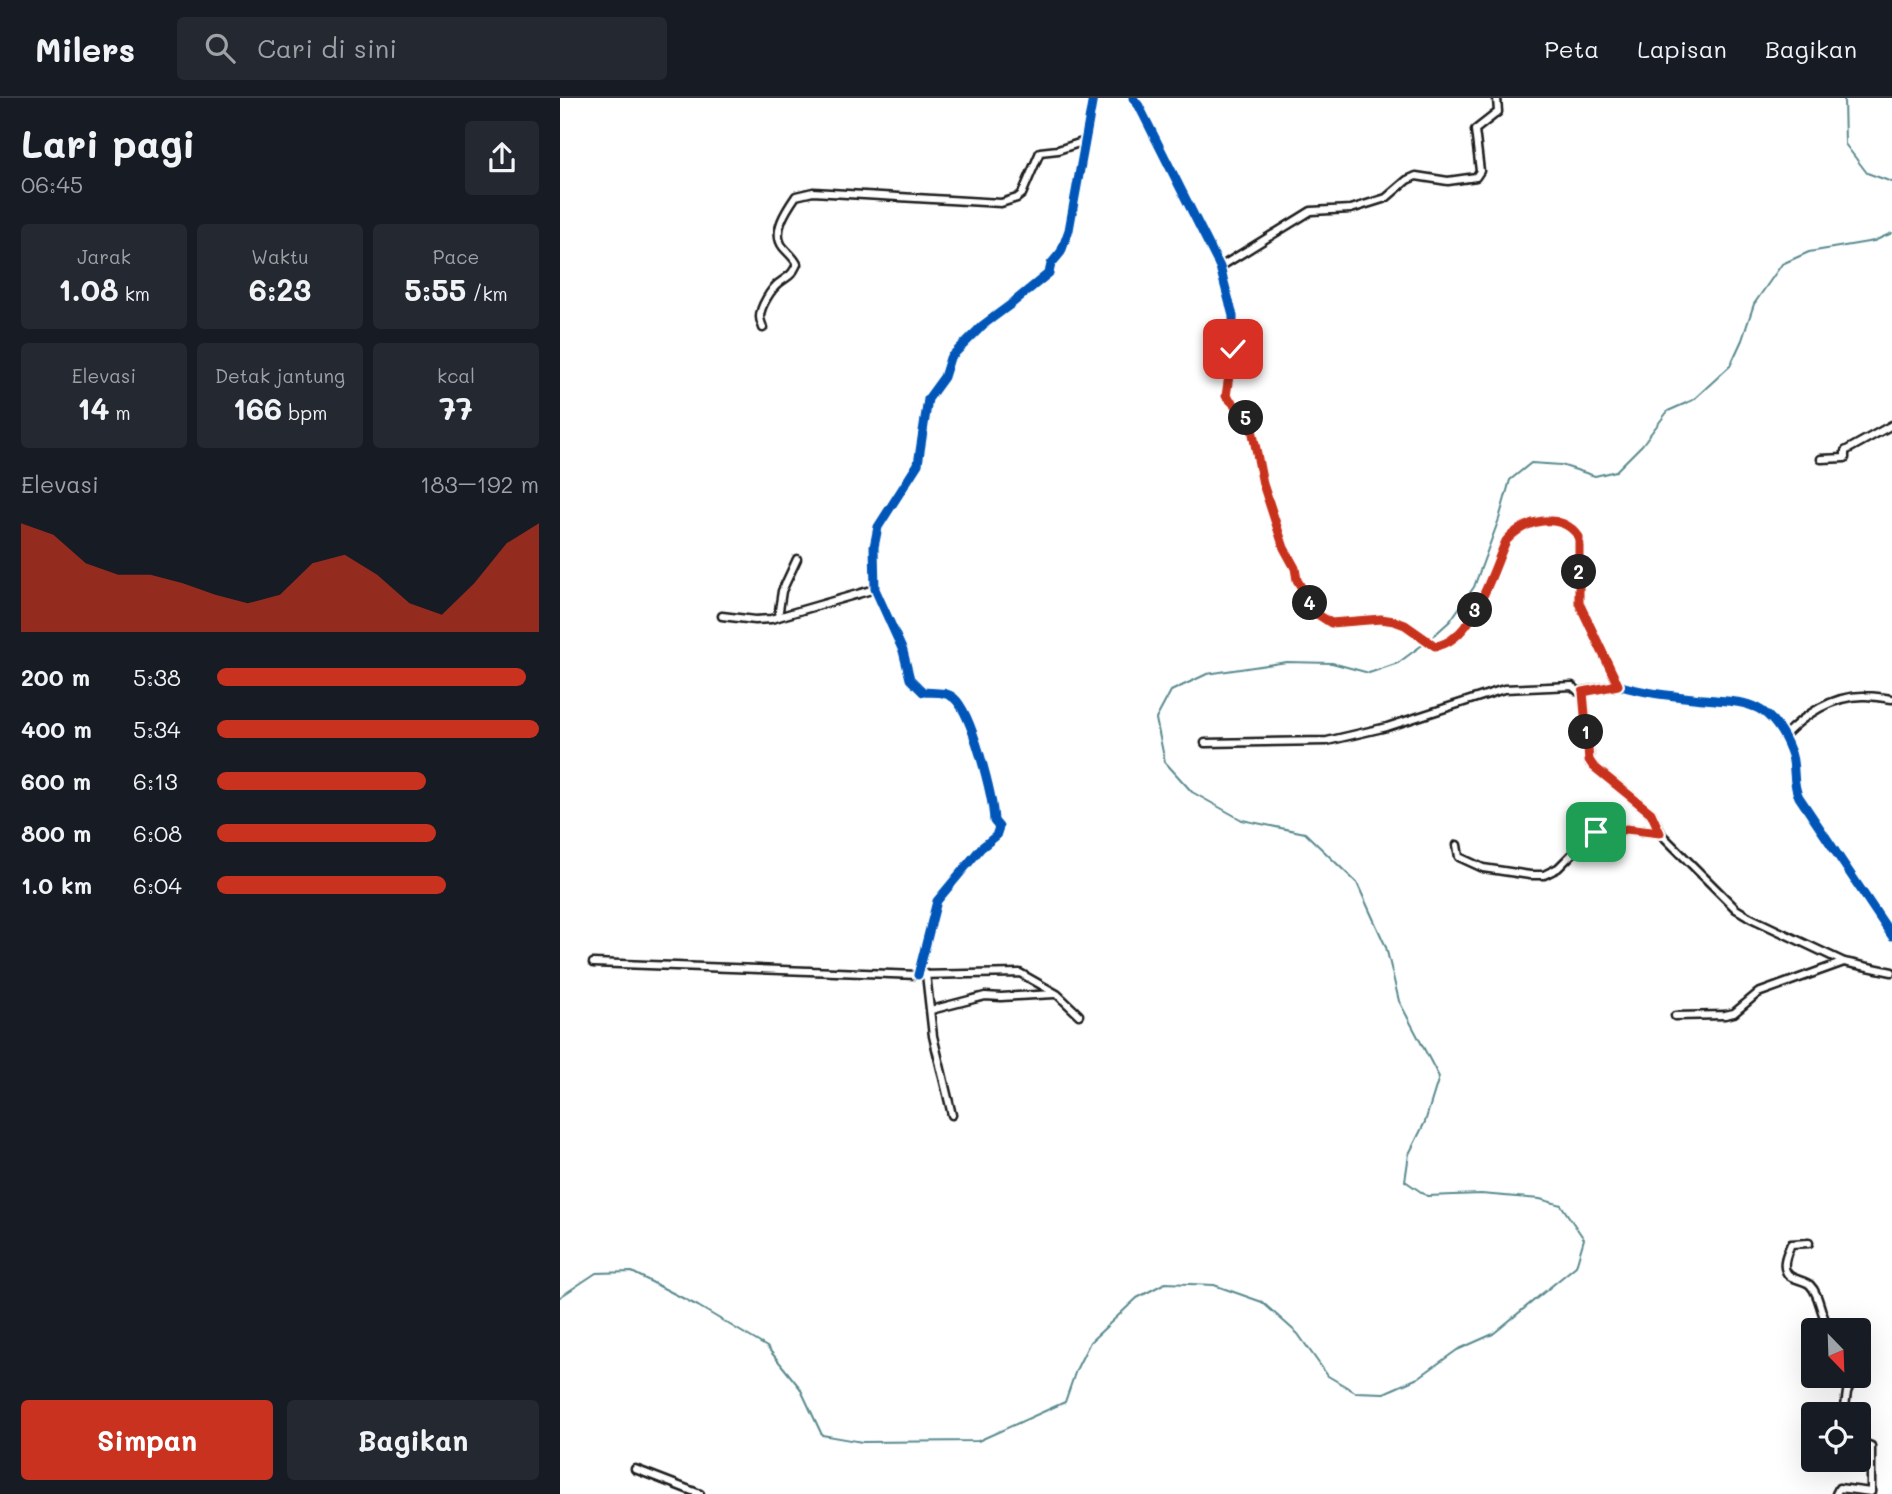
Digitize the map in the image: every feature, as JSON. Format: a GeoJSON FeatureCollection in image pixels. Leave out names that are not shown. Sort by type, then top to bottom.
{"type":"FeatureCollection","features":[{"type":"Feature","properties":{"kind":"street"},"geometry":{"type":"LineString","coordinates":[[952,1115],[933,1036],[931,1010],[922,974],[937,901],[981,848],[996,836],[999,827],[994,821],[985,773],[963,709],[948,694],[923,692],[914,685],[906,670],[903,651],[875,589],[875,533],[918,464],[929,397],[944,377],[950,358],[970,337],[1049,273],[1051,264],[1060,252],[1069,230],[1093,98]]}},
{"type":"Feature","properties":{"kind":"street"},"geometry":{"type":"LineString","coordinates":[[1133,98],[1220,267],[1233,316],[1233,349],[1226,396],[1244,414],[1252,429],[1263,484],[1284,548],[1295,568],[1297,580],[1317,614],[1326,621],[1337,623],[1381,619],[1405,625],[1435,646],[1451,641],[1466,628],[1506,541],[1514,531],[1535,522],[1560,522],[1574,529],[1579,537],[1579,603],[1618,685]]}},
{"type":"Feature","properties":{"kind":"street"},"geometry":{"type":"LineString","coordinates":[[1220,267],[1311,211],[1351,209],[1386,198],[1416,176],[1448,181],[1476,177],[1480,171],[1475,130],[1498,111],[1497,98]]}},
{"type":"Feature","properties":{"kind":"street"},"geometry":{"type":"LineString","coordinates":[[763,328],[760,317],[763,305],[779,283],[794,273],[797,264],[783,246],[778,233],[786,210],[796,196],[813,192],[1001,203],[1022,194],[1040,152],[1058,150],[1085,141]]}},
{"type":"Feature","properties":{"kind":"street"},"geometry":{"type":"LineString","coordinates":[[1821,459],[1845,458],[1845,451],[1892,425]]}},
{"type":"Feature","properties":{"kind":"street"},"geometry":{"type":"LineString","coordinates":[[778,617],[782,592],[797,559]]}},
{"type":"Feature","properties":{"kind":"street"},"geometry":{"type":"LineString","coordinates":[[722,616],[763,620],[875,589]]}},
{"type":"Feature","properties":{"kind":"street"},"geometry":{"type":"LineString","coordinates":[[1205,743],[1327,741],[1382,729],[1504,690],[1572,686],[1583,692],[1618,685],[1648,692],[1732,701],[1756,707],[1775,723],[1783,737],[1792,756],[1794,783],[1799,797],[1892,936]]}},
{"type":"Feature","properties":{"kind":"street"},"geometry":{"type":"LineString","coordinates":[[1583,692],[1590,763],[1651,813],[1660,833],[1742,914],[1844,962],[1892,972]]}},
{"type":"Feature","properties":{"kind":"street"},"geometry":{"type":"LineString","coordinates":[[1783,737],[1819,707],[1832,701],[1864,695],[1892,699]]}},
{"type":"Feature","properties":{"kind":"street"},"geometry":{"type":"LineString","coordinates":[[1458,845],[1460,858],[1483,868],[1537,876],[1558,868],[1594,832],[1613,833],[1626,829],[1660,833]]}},
{"type":"Feature","properties":{"kind":"street"},"geometry":{"type":"LineString","coordinates":[[1675,1016],[1734,1013],[1758,993],[1844,962]]}},
{"type":"Feature","properties":{"kind":"street"},"geometry":{"type":"LineString","coordinates":[[593,963],[922,974],[1020,974],[1057,994],[1079,1015]]}},
{"type":"Feature","properties":{"kind":"street"},"geometry":{"type":"LineString","coordinates":[[931,1010],[985,996],[1057,994]]}},
{"type":"Feature","properties":{"kind":"street"},"geometry":{"type":"LineString","coordinates":[[1810,1243],[1791,1244],[1785,1271],[1788,1275],[1808,1283],[1824,1318]]}},
{"type":"Feature","properties":{"kind":"street"},"geometry":{"type":"LineString","coordinates":[[635,1469],[700,1494]]}},
{"type":"Feature","properties":{"kind":"street"},"geometry":{"type":"LineString","coordinates":[[1836,1494],[1839,1488],[1871,1492],[1871,1472]]}},
{"type":"Feature","properties":{"kind":"waterway"},"geometry":{"type":"LineString","coordinates":[[1844,98],[1845,144],[1867,173],[1892,182]]}},
{"type":"Feature","properties":{"kind":"waterway"},"geometry":{"type":"LineString","coordinates":[[1429,640],[1450,621],[1474,587],[1510,480],[1531,463],[1561,465],[1595,476],[1616,471],[1642,445],[1668,411],[1693,400],[1730,366],[1754,304],[1782,264],[1809,252],[1874,241],[1892,233]]}},
{"type":"Feature","properties":{"kind":"waterway"},"geometry":{"type":"LineString","coordinates":[[560,1297],[596,1273],[632,1272],[698,1306],[767,1347],[800,1388],[822,1435],[862,1442],[978,1441],[1065,1402],[1076,1370],[1090,1342],[1137,1298],[1165,1283],[1214,1285],[1262,1302],[1298,1334],[1328,1376],[1355,1392],[1384,1393],[1418,1378],[1457,1350],[1493,1334],[1576,1266],[1584,1239],[1561,1205],[1540,1199],[1481,1194],[1427,1196],[1405,1181],[1409,1154],[1425,1122],[1439,1077],[1399,1001],[1386,947],[1357,883],[1305,833],[1242,820],[1192,792],[1165,762],[1156,719],[1171,691],[1207,674],[1287,662],[1332,663],[1369,673],[1398,663],[1425,643]]}},
{"type":"Feature","properties":{"kind":"cycle path"},"geometry":{"type":"LineString","coordinates":[[918,975],[937,901],[981,848],[996,836],[999,827],[994,821],[990,794],[974,737],[961,707],[947,694],[923,692],[910,679],[903,651],[875,589],[874,547],[878,527],[918,464],[928,399],[944,377],[950,358],[983,325],[1049,273],[1051,264],[1061,252],[1069,230],[1093,98]]}},
{"type":"Feature","properties":{"kind":"cycle path"},"geometry":{"type":"LineString","coordinates":[[1133,98],[1220,267],[1233,316],[1233,349],[1226,396],[1244,414],[1252,429],[1263,484],[1284,548],[1295,568],[1297,580],[1317,614],[1331,623],[1382,619],[1394,621],[1405,625],[1435,646],[1448,642],[1460,632],[1480,603],[1506,541],[1513,533],[1522,527],[1542,521],[1553,521],[1572,529],[1579,537],[1579,603],[1618,685],[1639,691],[1731,701],[1757,708],[1768,715],[1790,750],[1799,797],[1892,936]]}},
{"type":"Feature","properties":{"kind":"route"},"geometry":{"type":"LineString","coordinates":[[1233,349],[1226,396],[1244,414],[1252,429],[1263,484],[1284,548],[1295,568],[1297,580],[1317,614],[1326,621],[1394,621],[1415,631],[1435,646],[1451,641],[1466,628],[1506,541],[1514,531],[1543,520],[1560,522],[1574,529],[1579,537],[1580,551],[1579,603],[1618,685],[1583,692],[1589,760],[1651,813],[1660,833],[1626,829],[1613,833],[1596,832]]}}]}
